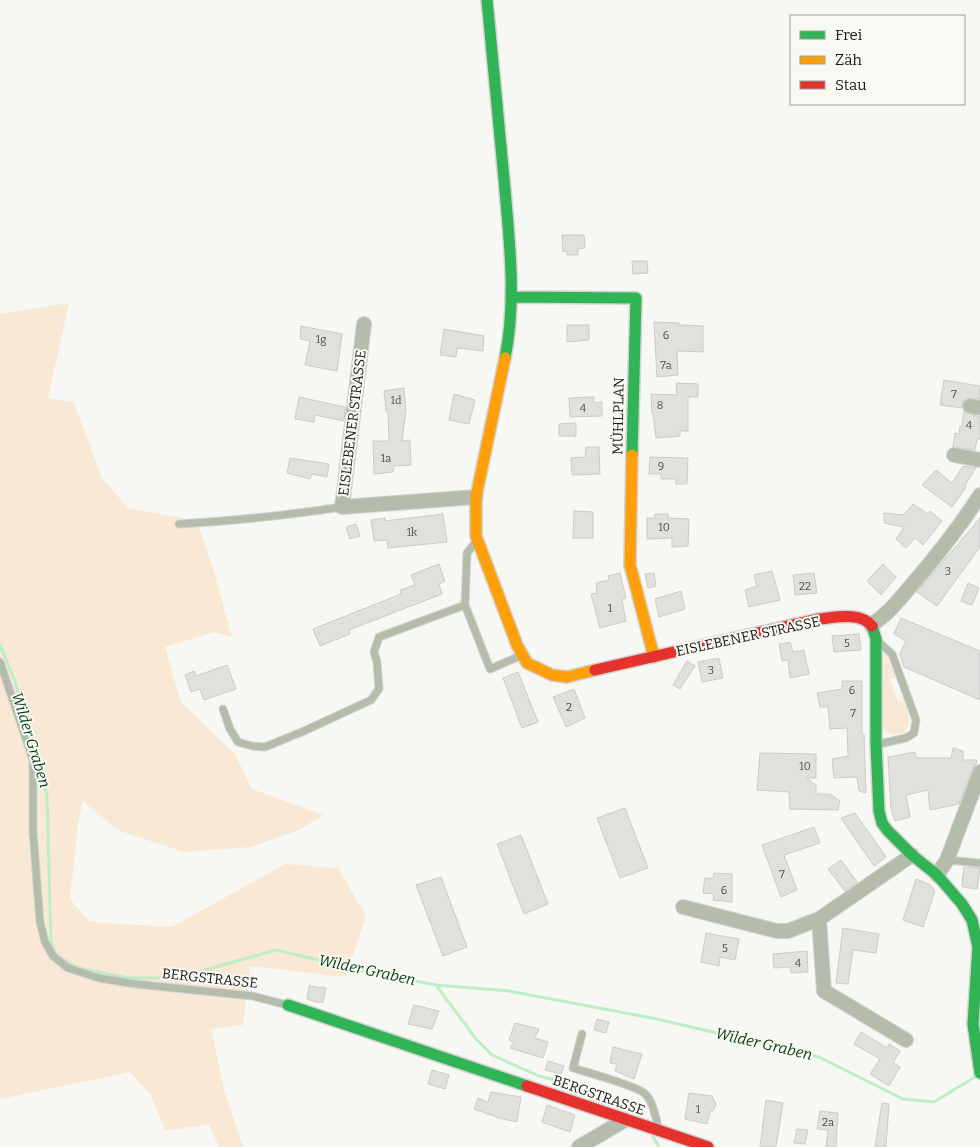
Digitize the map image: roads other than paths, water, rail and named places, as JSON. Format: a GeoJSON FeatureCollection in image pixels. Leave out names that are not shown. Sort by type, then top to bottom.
{"type":"FeatureCollection","features":[{"type":"Feature","properties":{"kind":"main road","name":"EISLEBENER STRASSE"},"geometry":{"type":"LineString","coordinates":[[487,0],[508,226],[511,297],[508,344],[476,497],[477,540],[517,645],[527,662],[539,670],[552,675],[567,677],[818,619],[858,616],[872,625]]}},
{"type":"Feature","properties":{"kind":"main road","name":"MÜHLPLAN"},"geometry":{"type":"LineString","coordinates":[[511,297],[636,298],[630,565],[654,657]]}},
{"type":"Feature","properties":{"kind":"main road"},"geometry":{"type":"LineString","coordinates":[[872,625],[876,633],[876,744],[879,811],[882,823],[912,855],[937,875],[962,904],[972,920],[978,947],[973,1024],[980,1070]]}},
{"type":"Feature","properties":{"kind":"main road","name":"BERGSTRASSE"},"geometry":{"type":"LineString","coordinates":[[288,1005],[708,1147]]}},
{"type":"Feature","properties":{"kind":"street","name":"EISLEBENER STRASSE"},"geometry":{"type":"LineString","coordinates":[[364,324],[342,507],[476,497]]}},
{"type":"Feature","properties":{"kind":"street"},"geometry":{"type":"LineString","coordinates":[[954,455],[980,460]]}},
{"type":"Feature","properties":{"kind":"street"},"geometry":{"type":"LineString","coordinates":[[872,625],[884,616],[924,571],[956,531],[980,495]]}},
{"type":"Feature","properties":{"kind":"street"},"geometry":{"type":"LineString","coordinates":[[937,875],[947,860],[976,795],[980,772]]}},
{"type":"Feature","properties":{"kind":"street"},"geometry":{"type":"LineString","coordinates":[[683,906],[777,931],[788,931],[819,919],[912,855]]}},
{"type":"Feature","properties":{"kind":"street"},"geometry":{"type":"LineString","coordinates":[[819,919],[824,991],[906,1040]]}},
{"type":"Feature","properties":{"kind":"street"},"geometry":{"type":"LineString","coordinates":[[579,1147],[625,1120]]}},
{"type":"Feature","properties":{"kind":"lane"},"geometry":{"type":"LineString","coordinates":[[179,524],[237,520],[342,507]]}},
{"type":"Feature","properties":{"kind":"lane"},"geometry":{"type":"LineString","coordinates":[[477,540],[468,553],[466,605],[490,669],[523,655]]}},
{"type":"Feature","properties":{"kind":"lane"},"geometry":{"type":"LineString","coordinates":[[223,709],[230,729],[238,742],[252,746],[264,746],[304,731],[371,700],[379,689],[377,662],[374,652],[380,638],[466,605]]}},
{"type":"Feature","properties":{"kind":"lane"},"geometry":{"type":"LineString","coordinates":[[876,639],[892,654],[916,720],[914,733],[906,738],[876,744]]}},
{"type":"Feature","properties":{"kind":"lane","name":"BERGSTRASSE"},"geometry":{"type":"LineString","coordinates":[[0,662],[33,760],[32,832],[40,922],[45,942],[53,956],[68,968],[99,978],[135,984],[253,996],[288,1005]]}},
{"type":"Feature","properties":{"kind":"lane"},"geometry":{"type":"LineString","coordinates":[[947,860],[980,863]]}},
{"type":"Feature","properties":{"kind":"lane"},"geometry":{"type":"LineString","coordinates":[[582,1034],[573,1068],[633,1088],[645,1094],[652,1105],[657,1130]]}},
{"type":"Feature","properties":{"kind":"waterway","name":"Wilder Graben"},"geometry":{"type":"LineString","coordinates":[[0,645],[14,679],[33,739],[47,796],[51,942],[57,956],[79,968],[128,978],[177,978],[276,950],[364,971],[436,985],[509,991],[657,1019],[819,1057],[903,1099],[934,1102],[975,1077]]}},
{"type":"Feature","properties":{"kind":"waterway"},"geometry":{"type":"LineString","coordinates":[[436,985],[476,1039],[492,1055],[539,1076],[604,1093],[636,1110],[639,1114]]}},
{"type":"Feature","properties":{"kind":"waterway"},"geometry":{"type":"LineString","coordinates":[[653,1137],[659,1147]]}}]}
